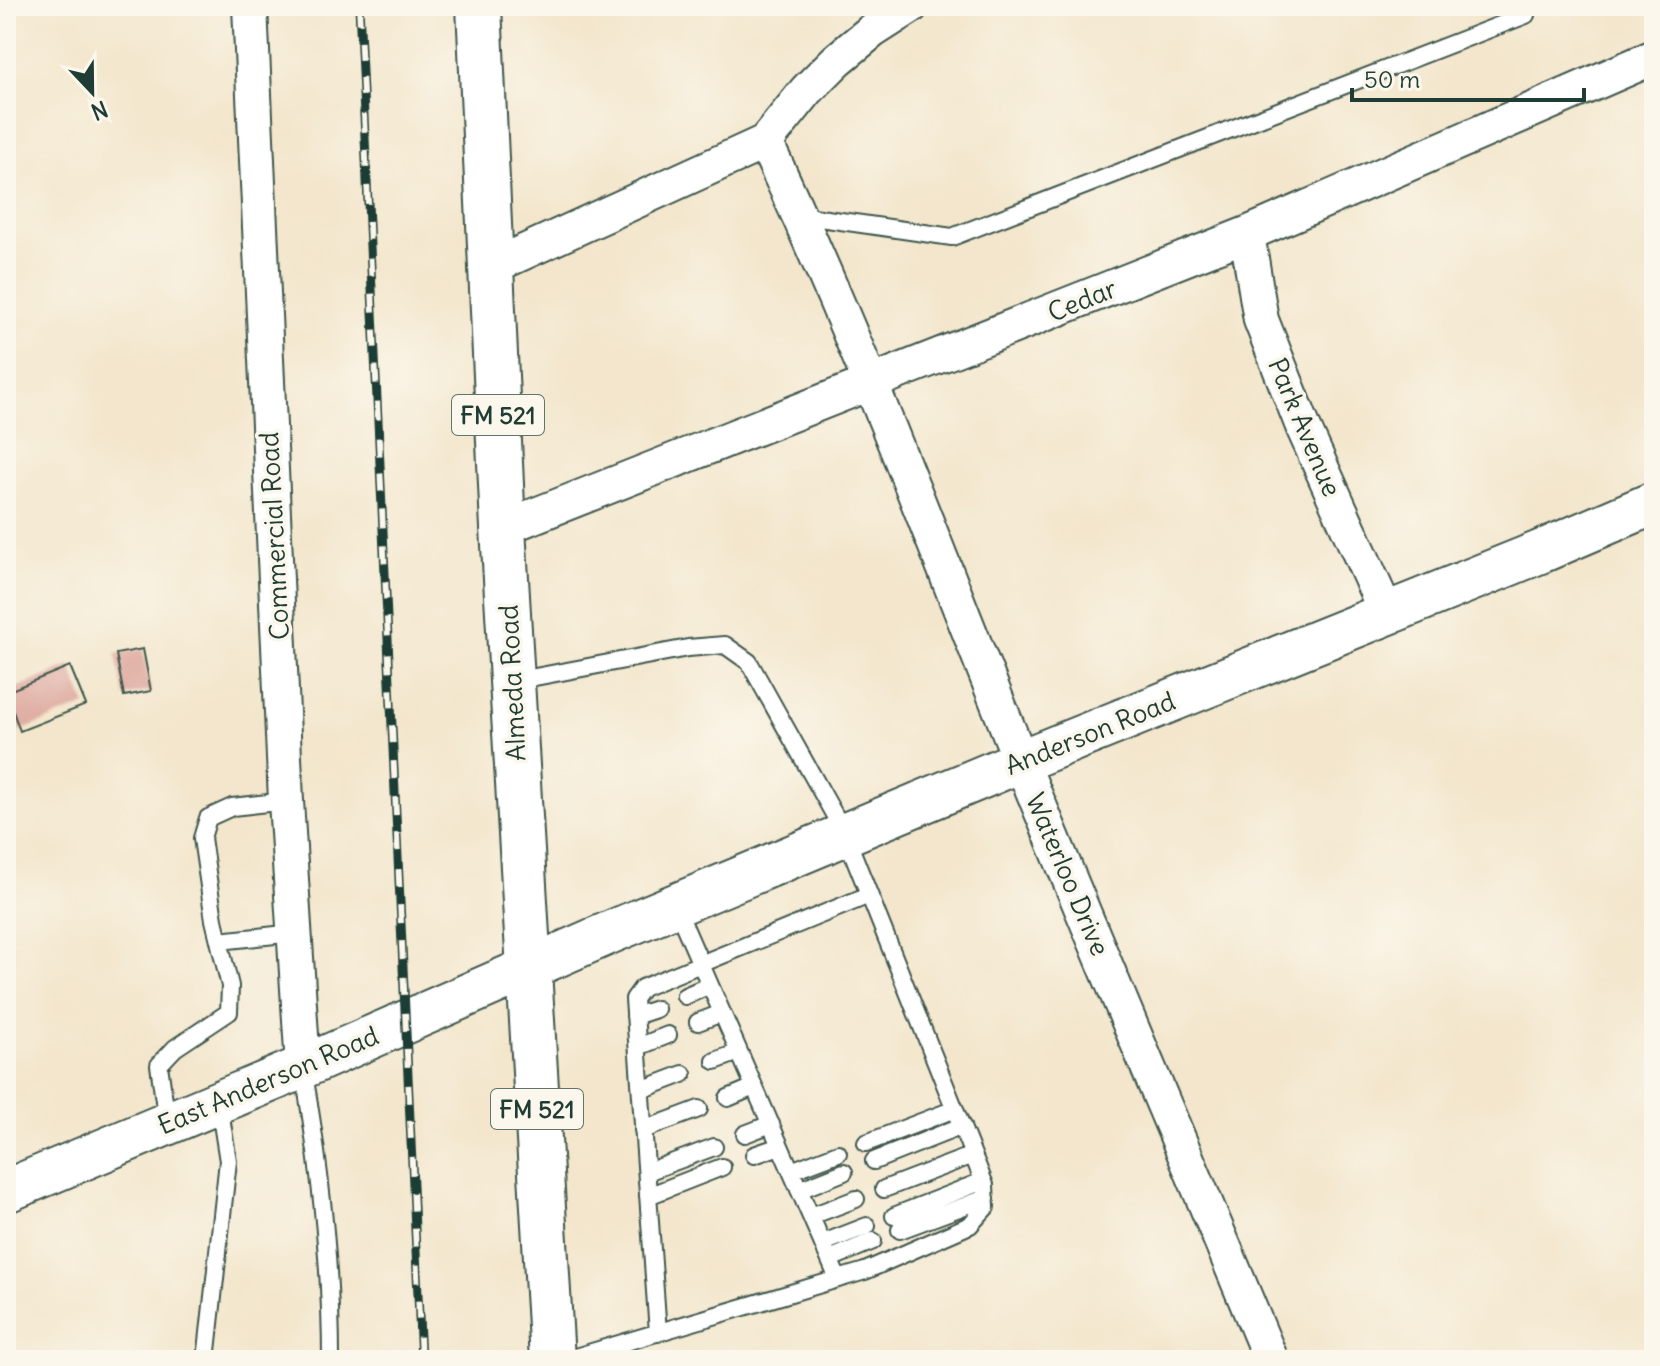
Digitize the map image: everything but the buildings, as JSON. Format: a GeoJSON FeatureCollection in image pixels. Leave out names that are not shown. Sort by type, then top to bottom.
{"type":"FeatureCollection","features":[{"type":"Feature","properties":{"kind":"main road","name":"Almeda Road"},"geometry":{"type":"LineString","coordinates":[[479,6],[503,528],[552,1360]]}},
{"type":"Feature","properties":{"kind":"street","name":"Commercial Road"},"geometry":{"type":"LineString","coordinates":[[250,6],[286,801],[303,1067]]}},
{"type":"Feature","properties":{"kind":"street"},"geometry":{"type":"LineString","coordinates":[[491,267],[765,142],[807,90],[837,60],[872,31],[911,6]]}},
{"type":"Feature","properties":{"kind":"street","name":"Cedar"},"geometry":{"type":"LineString","coordinates":[[503,528],[1247,234],[1654,57]]}},
{"type":"Feature","properties":{"kind":"street","name":"Waterloo Drive"},"geometry":{"type":"LineString","coordinates":[[765,142],[872,384],[1021,761],[1271,1360]]}},
{"type":"Feature","properties":{"kind":"street","name":"Park Avenue"},"geometry":{"type":"LineString","coordinates":[[1247,234],[1261,320],[1304,429],[1386,612]]}},
{"type":"Feature","properties":{"kind":"street","name":"Anderson Road"},"geometry":{"type":"LineString","coordinates":[[529,967],[1021,761],[1654,503]]}},
{"type":"Feature","properties":{"kind":"street","name":"East Anderson Road"},"geometry":{"type":"LineString","coordinates":[[6,1191],[303,1067],[529,967]]}},
{"type":"Feature","properties":{"kind":"lane"},"geometry":{"type":"LineString","coordinates":[[799,215],[952,237],[1526,15]]}},
{"type":"Feature","properties":{"kind":"lane"},"geometry":{"type":"LineString","coordinates":[[512,682],[688,648],[725,645],[749,662],[845,834],[973,1155],[986,1207],[970,1225],[865,1271],[565,1360]]}},
{"type":"Feature","properties":{"kind":"lane"},"geometry":{"type":"LineString","coordinates":[[168,1123],[159,1065],[175,1048],[229,1012],[230,986],[219,941],[202,838],[208,818],[232,807],[286,801]]}},
{"type":"Feature","properties":{"kind":"lane"},"geometry":{"type":"LineString","coordinates":[[658,1333],[634,999],[642,988],[869,895]]}},
{"type":"Feature","properties":{"kind":"lane"},"geometry":{"type":"LineString","coordinates":[[675,905],[838,1279]]}},
{"type":"Feature","properties":{"kind":"lane"},"geometry":{"type":"LineString","coordinates":[[219,941],[294,933]]}},
{"type":"Feature","properties":{"kind":"lane"},"geometry":{"type":"LineString","coordinates":[[685,996],[710,985]]}},
{"type":"Feature","properties":{"kind":"lane"},"geometry":{"type":"LineString","coordinates":[[635,1016],[656,1009]]}},
{"type":"Feature","properties":{"kind":"lane"},"geometry":{"type":"LineString","coordinates":[[698,1022],[722,1013]]}},
{"type":"Feature","properties":{"kind":"lane"},"geometry":{"type":"LineString","coordinates":[[638,1047],[668,1035]]}},
{"type":"Feature","properties":{"kind":"lane"},"geometry":{"type":"LineString","coordinates":[[715,1061],[739,1052]]}},
{"type":"Feature","properties":{"kind":"lane"},"geometry":{"type":"LineString","coordinates":[[303,1067],[318,1154],[331,1301],[331,1360]]}},
{"type":"Feature","properties":{"kind":"lane"},"geometry":{"type":"LineString","coordinates":[[641,1090],[683,1074]]}},
{"type":"Feature","properties":{"kind":"lane"},"geometry":{"type":"LineString","coordinates":[[728,1098],[754,1087]]}},
{"type":"Feature","properties":{"kind":"lane"},"geometry":{"type":"LineString","coordinates":[[206,1360],[228,1161],[219,1102]]}},
{"type":"Feature","properties":{"kind":"lane"},"geometry":{"type":"LineString","coordinates":[[643,1130],[699,1109]]}},
{"type":"Feature","properties":{"kind":"lane"},"geometry":{"type":"LineString","coordinates":[[866,1143],[955,1109]]}},
{"type":"Feature","properties":{"kind":"lane"},"geometry":{"type":"LineString","coordinates":[[745,1134],[771,1124]]}},
{"type":"Feature","properties":{"kind":"lane"},"geometry":{"type":"LineString","coordinates":[[874,1161],[962,1126]]}},
{"type":"Feature","properties":{"kind":"lane"},"geometry":{"type":"LineString","coordinates":[[754,1155],[780,1146]]}},
{"type":"Feature","properties":{"kind":"lane"},"geometry":{"type":"LineString","coordinates":[[647,1172],[714,1147]]}},
{"type":"Feature","properties":{"kind":"lane"},"geometry":{"type":"LineString","coordinates":[[791,1171],[838,1153]]}},
{"type":"Feature","properties":{"kind":"lane"},"geometry":{"type":"LineString","coordinates":[[884,1189],[973,1155]]}},
{"type":"Feature","properties":{"kind":"lane"},"geometry":{"type":"LineString","coordinates":[[648,1196],[722,1167]]}},
{"type":"Feature","properties":{"kind":"lane"},"geometry":{"type":"LineString","coordinates":[[799,1190],[844,1172]]}},
{"type":"Feature","properties":{"kind":"lane"},"geometry":{"type":"LineString","coordinates":[[897,1223],[984,1190]]}},
{"type":"Feature","properties":{"kind":"lane"},"geometry":{"type":"LineString","coordinates":[[811,1216],[856,1199]]}},
{"type":"Feature","properties":{"kind":"lane"},"geometry":{"type":"LineString","coordinates":[[823,1243],[870,1234],[830,1259]]}},
{"type":"Feature","properties":{"kind":"railway"},"geometry":{"type":"LineString","coordinates":[[359,6],[421,1360]]}}]}
